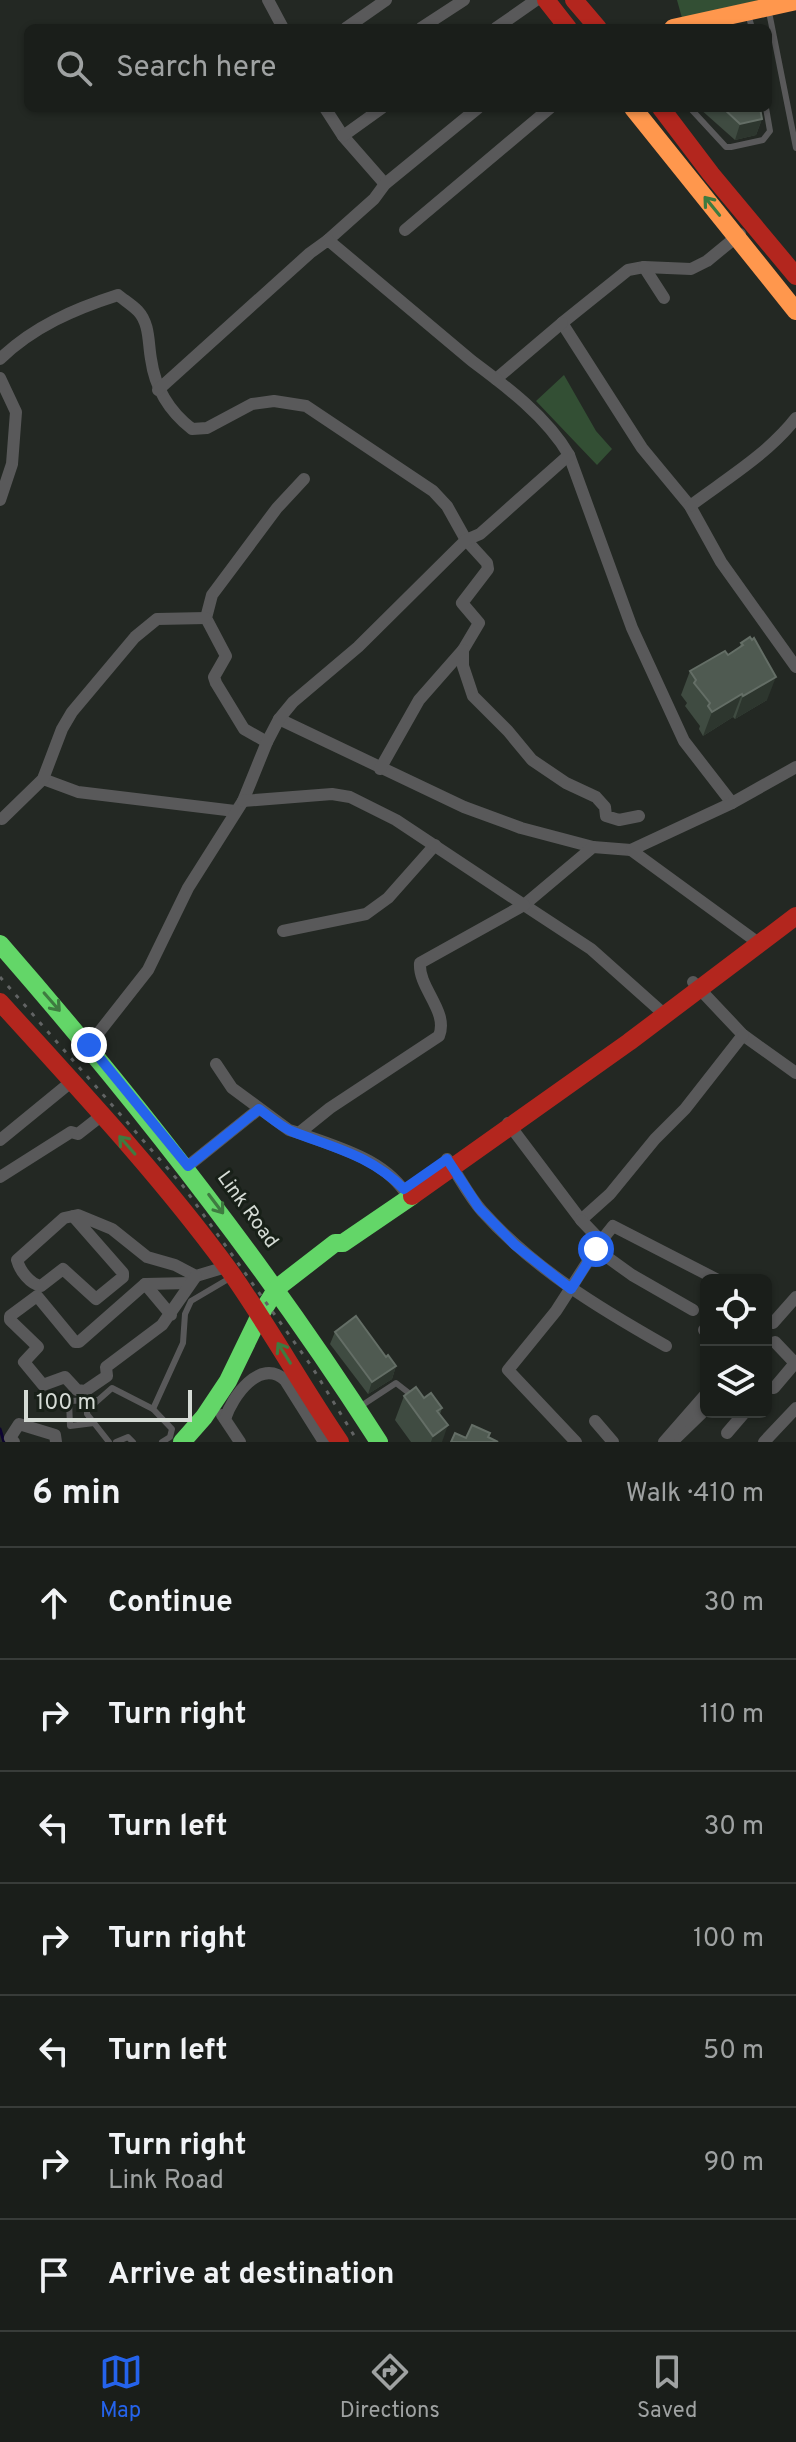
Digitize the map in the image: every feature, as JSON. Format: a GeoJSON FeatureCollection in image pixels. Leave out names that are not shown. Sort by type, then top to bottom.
{"type":"FeatureCollection","features":[{"type":"Feature","properties":{"kind":"main road"},"geometry":{"type":"LineString","coordinates":[[546,0],[565,24]]}},
{"type":"Feature","properties":{"kind":"main road"},"geometry":{"type":"LineString","coordinates":[[574,0],[595,24]]}},
{"type":"Feature","properties":{"kind":"main road"},"geometry":{"type":"LineString","coordinates":[[752,24],[769,12],[796,1]]}},
{"type":"Feature","properties":{"kind":"main road"},"geometry":{"type":"LineString","coordinates":[[697,24],[769,12],[796,12]]}},
{"type":"Feature","properties":{"kind":"main road"},"geometry":{"type":"LineString","coordinates":[[636,112],[796,311]]}},
{"type":"Feature","properties":{"kind":"main road"},"geometry":{"type":"LineString","coordinates":[[685,116],[751,223],[796,276]]}},
{"type":"Feature","properties":{"kind":"main road"},"geometry":{"type":"LineString","coordinates":[[733,959],[753,939],[792,914]]}},
{"type":"Feature","properties":{"kind":"main road"},"geometry":{"type":"LineString","coordinates":[[182,1442],[228,1381],[260,1315],[277,1288],[335,1243],[343,1243],[406,1194],[603,1055],[792,914]]}},
{"type":"Feature","properties":{"kind":"main road","name":"Link Road"},"geometry":{"type":"LineString","coordinates":[[0,944],[89,1045],[188,1166],[277,1288],[379,1442]]}},
{"type":"Feature","properties":{"kind":"main road"},"geometry":{"type":"LineString","coordinates":[[0,1002],[163,1187],[229,1272],[260,1315],[340,1442]]}},
{"type":"Feature","properties":{"kind":"street"},"geometry":{"type":"LineString","coordinates":[[268,0],[281,24]]}},
{"type":"Feature","properties":{"kind":"street"},"geometry":{"type":"LineString","coordinates":[[350,24],[368,6],[386,0]]}},
{"type":"Feature","properties":{"kind":"street"},"geometry":{"type":"LineString","coordinates":[[427,24],[464,0]]}},
{"type":"Feature","properties":{"kind":"street"},"geometry":{"type":"LineString","coordinates":[[502,24],[536,0]]}},
{"type":"Feature","properties":{"kind":"street"},"geometry":{"type":"LineString","coordinates":[[328,112],[343,136],[385,184]]}},
{"type":"Feature","properties":{"kind":"street"},"geometry":{"type":"LineString","coordinates":[[343,136],[376,112]]}},
{"type":"Feature","properties":{"kind":"street"},"geometry":{"type":"LineString","coordinates":[[158,390],[374,199],[385,184],[473,112]]}},
{"type":"Feature","properties":{"kind":"street"},"geometry":{"type":"LineString","coordinates":[[405,230],[545,112]]}},
{"type":"Feature","properties":{"kind":"street"},"geometry":{"type":"LineString","coordinates":[[496,379],[628,270],[691,269],[707,261],[751,223]]}},
{"type":"Feature","properties":{"kind":"street"},"geometry":{"type":"LineString","coordinates":[[328,240],[496,379],[556,433],[569,455],[632,628],[677,727],[684,741],[732,803]]}},
{"type":"Feature","properties":{"kind":"street"},"geometry":{"type":"LineString","coordinates":[[640,268],[661,298]]}},
{"type":"Feature","properties":{"kind":"street"},"geometry":{"type":"LineString","coordinates":[[0,359],[20,340],[78,307],[118,295],[140,312],[150,337],[151,360],[158,390],[192,429],[207,428],[252,404],[274,401],[306,406],[433,491],[447,506],[466,540],[487,563],[488,569],[462,603],[479,623],[463,650],[419,700],[380,769]]}},
{"type":"Feature","properties":{"kind":"street"},"geometry":{"type":"LineString","coordinates":[[562,323],[642,448],[690,506],[721,562],[796,667]]}},
{"type":"Feature","properties":{"kind":"street"},"geometry":{"type":"LineString","coordinates":[[0,378],[16,412],[12,464],[0,500]]}},
{"type":"Feature","properties":{"kind":"street"},"geometry":{"type":"LineString","coordinates":[[690,506],[786,431],[796,418]]}},
{"type":"Feature","properties":{"kind":"street"},"geometry":{"type":"LineString","coordinates":[[89,1045],[148,970],[188,888],[239,806],[279,719],[293,702],[358,647],[466,540],[480,534],[569,455]]}},
{"type":"Feature","properties":{"kind":"street"},"geometry":{"type":"LineString","coordinates":[[267,742],[244,729],[216,683],[214,677],[226,656],[206,618],[212,595],[277,508],[304,479]]}},
{"type":"Feature","properties":{"kind":"street"},"geometry":{"type":"LineString","coordinates":[[2,819],[43,779],[62,729],[72,712],[135,637],[157,619],[206,618]]}},
{"type":"Feature","properties":{"kind":"street"},"geometry":{"type":"LineString","coordinates":[[463,650],[463,666],[473,696],[532,760],[566,783],[596,797],[605,807],[606,816],[619,820],[639,816]]}},
{"type":"Feature","properties":{"kind":"street"},"geometry":{"type":"LineString","coordinates":[[279,719],[380,769],[492,818],[593,847],[631,850],[732,803],[796,767]]}},
{"type":"Feature","properties":{"kind":"street"},"geometry":{"type":"LineString","coordinates":[[43,779],[78,792],[239,806],[332,794],[350,797],[396,820],[591,949],[662,1012]]}},
{"type":"Feature","properties":{"kind":"street"},"geometry":{"type":"LineString","coordinates":[[283,931],[366,914],[388,898],[435,845]]}},
{"type":"Feature","properties":{"kind":"street"},"geometry":{"type":"LineString","coordinates":[[299,1133],[330,1108],[439,1036],[442,1020],[419,972],[420,963],[524,905],[593,847]]}},
{"type":"Feature","properties":{"kind":"street"},"geometry":{"type":"LineString","coordinates":[[631,850],[753,939]]}},
{"type":"Feature","properties":{"kind":"street"},"geometry":{"type":"LineString","coordinates":[[697,986],[743,1035],[796,1073]]}},
{"type":"Feature","properties":{"kind":"street"},"geometry":{"type":"LineString","coordinates":[[581,1220],[610,1194],[655,1139],[685,1109],[743,1035]]}},
{"type":"Feature","properties":{"kind":"street"},"geometry":{"type":"LineString","coordinates":[[216,1064],[232,1088],[289,1130],[366,1158],[388,1174],[406,1194]]}},
{"type":"Feature","properties":{"kind":"street"},"geometry":{"type":"LineString","coordinates":[[0,1132],[68,1078]]}},
{"type":"Feature","properties":{"kind":"street"},"geometry":{"type":"LineString","coordinates":[[0,1140],[68,1078]]}},
{"type":"Feature","properties":{"kind":"street"},"geometry":{"type":"LineString","coordinates":[[188,1166],[259,1109]]}},
{"type":"Feature","properties":{"kind":"street"},"geometry":{"type":"LineString","coordinates":[[0,1177],[71,1132],[78,1134],[101,1116]]}},
{"type":"Feature","properties":{"kind":"street"},"geometry":{"type":"LineString","coordinates":[[508,1123],[599,1245],[632,1275],[693,1310]]}},
{"type":"Feature","properties":{"kind":"street"},"geometry":{"type":"LineString","coordinates":[[450,1163],[479,1208],[515,1245],[571,1289],[666,1346]]}},
{"type":"Feature","properties":{"kind":"street"},"geometry":{"type":"LineString","coordinates":[[73,1216],[123,1273],[123,1277],[96,1299],[63,1269],[41,1286],[35,1285],[19,1268],[17,1260],[52,1226],[64,1218],[73,1216],[78,1215],[112,1229],[147,1257],[175,1265],[193,1280]]}},
{"type":"Feature","properties":{"kind":"street"},"geometry":{"type":"LineString","coordinates":[[576,1442],[508,1370],[556,1311],[613,1226],[706,1274]]}},
{"type":"Feature","properties":{"kind":"street"},"geometry":{"type":"LineString","coordinates":[[193,1280],[162,1325],[106,1367],[107,1376],[85,1391],[77,1390],[65,1377],[43,1385],[24,1362],[38,1347],[10,1320],[10,1316],[34,1297],[37,1296],[75,1342],[79,1342],[145,1284],[193,1280],[229,1272]]}},
{"type":"Feature","properties":{"kind":"street"},"geometry":{"type":"LineString","coordinates":[[145,1284],[171,1315]]}},
{"type":"Feature","properties":{"kind":"street"},"geometry":{"type":"LineString","coordinates":[[772,1322],[796,1297]]}},
{"type":"Feature","properties":{"kind":"street"},"geometry":{"type":"LineString","coordinates":[[772,1388],[795,1363],[775,1342]]}},
{"type":"Feature","properties":{"kind":"street"},"geometry":{"type":"LineString","coordinates":[[225,1419],[242,1387],[252,1379],[278,1373],[324,1442]]}},
{"type":"Feature","properties":{"kind":"street"},"geometry":{"type":"LineString","coordinates":[[214,1402],[240,1442]]}},
{"type":"Feature","properties":{"kind":"street"},"geometry":{"type":"LineString","coordinates":[[671,1441],[700,1402]]}},
{"type":"Feature","properties":{"kind":"street"},"geometry":{"type":"LineString","coordinates":[[764,1442],[796,1408]]}},
{"type":"Feature","properties":{"kind":"street"},"geometry":{"type":"LineString","coordinates":[[671,1441],[700,1414]]}},
{"type":"Feature","properties":{"kind":"street"},"geometry":{"type":"LineString","coordinates":[[727,1433],[740,1418]]}},
{"type":"Feature","properties":{"kind":"street"},"geometry":{"type":"LineString","coordinates":[[595,1421],[613,1442]]}},
{"type":"Feature","properties":{"kind":"street"},"geometry":{"type":"LineString","coordinates":[[14,1442],[10,1438],[19,1424],[55,1435],[56,1442]]}},
{"type":"Feature","properties":{"kind":"lane"},"geometry":{"type":"LineString","coordinates":[[769,12],[771,24]]}},
{"type":"Feature","properties":{"kind":"lane"},"geometry":{"type":"LineString","coordinates":[[772,27],[796,148]]}},
{"type":"Feature","properties":{"kind":"lane"},"geometry":{"type":"LineString","coordinates":[[685,116],[726,147],[731,147],[763,140],[770,131],[767,112]]}},
{"type":"Feature","properties":{"kind":"lane"},"geometry":{"type":"LineString","coordinates":[[153,1409],[183,1343],[185,1314],[191,1301],[229,1272]]}},
{"type":"Feature","properties":{"kind":"lane"},"geometry":{"type":"LineString","coordinates":[[358,1408],[396,1383],[421,1402]]}},
{"type":"Feature","properties":{"kind":"lane"},"geometry":{"type":"LineString","coordinates":[[109,1442],[87,1410],[112,1388],[153,1409],[172,1429],[170,1437],[162,1442]]}},
{"type":"Feature","properties":{"kind":"lane"},"geometry":{"type":"LineString","coordinates":[[94,1423],[70,1426],[69,1401],[96,1400]]}},
{"type":"Feature","properties":{"kind":"lane"},"geometry":{"type":"LineString","coordinates":[[116,1442],[128,1437],[133,1442]]}},
{"type":"Feature","properties":{"kind":"green space"},"geometry":{"type":"Polygon","coordinates":[[[677,0],[760,0],[682,18],[677,0]]]}},
{"type":"Feature","properties":{"kind":"green space"},"geometry":{"type":"Polygon","coordinates":[[[564,375],[596,431],[612,449],[597,465],[536,401],[564,375]]]}},
{"type":"Feature","properties":{"kind":"building"},"geometry":{"type":"Polygon","coordinates":[[[727,112],[761,112],[762,119],[740,124],[727,112]]]}},
{"type":"Feature","properties":{"kind":"building"},"geometry":{"type":"Polygon","coordinates":[[[750,637],[752,640],[754,638],[776,677],[712,712],[708,706],[710,703],[694,683],[696,680],[690,671],[725,651],[728,655],[750,637]]]}},
{"type":"Feature","properties":{"kind":"building"},"geometry":{"type":"Polygon","coordinates":[[[356,1316],[396,1366],[372,1382],[335,1332],[356,1316]]]}},
{"type":"Feature","properties":{"kind":"building"},"geometry":{"type":"Polygon","coordinates":[[[416,1387],[424,1398],[431,1393],[442,1408],[437,1411],[448,1425],[433,1436],[404,1396],[416,1387]]]}},
{"type":"Feature","properties":{"kind":"building"},"geometry":{"type":"Polygon","coordinates":[[[472,1425],[490,1433],[488,1437],[498,1442],[451,1442],[455,1433],[466,1438],[472,1425]]]}},
{"type":"Feature","properties":{"kind":"waterway"},"geometry":{"type":"LineString","coordinates":[[0,1429],[4,1442]]}},
{"type":"Feature","properties":{"kind":"railway"},"geometry":{"type":"LineString","coordinates":[[0,977],[183,1186],[312,1367],[358,1442]]}},
{"type":"Feature","properties":{"kind":"traffic: fast"},"geometry":{"type":"LineString","coordinates":[[0,944],[102,1064],[199,1186],[292,1312],[379,1442]]}},
{"type":"Feature","properties":{"kind":"traffic: fast"},"geometry":{"type":"LineString","coordinates":[[182,1442],[204,1417],[228,1381],[260,1315],[277,1288],[335,1243],[343,1243],[412,1196]]}},
{"type":"Feature","properties":{"kind":"traffic: slow"},"geometry":{"type":"LineString","coordinates":[[691,24],[796,1]]}},
{"type":"Feature","properties":{"kind":"traffic: slow"},"geometry":{"type":"LineString","coordinates":[[636,112],[796,311]]}},
{"type":"Feature","properties":{"kind":"traffic: jam"},"geometry":{"type":"LineString","coordinates":[[546,0],[565,24]]}},
{"type":"Feature","properties":{"kind":"traffic: jam"},"geometry":{"type":"LineString","coordinates":[[574,0],[595,24]]}},
{"type":"Feature","properties":{"kind":"traffic: jam"},"geometry":{"type":"LineString","coordinates":[[664,112],[796,276]]}},
{"type":"Feature","properties":{"kind":"traffic: jam"},"geometry":{"type":"LineString","coordinates":[[412,1196],[629,1042],[796,916]]}},
{"type":"Feature","properties":{"kind":"traffic: jam"},"geometry":{"type":"LineString","coordinates":[[0,1002],[117,1132],[201,1232],[242,1288],[340,1442]]}},
{"type":"Feature","properties":{"kind":"route"},"geometry":{"type":"LineString","coordinates":[[89,1045],[188,1166],[259,1109],[289,1130],[366,1158],[404,1189],[447,1159],[479,1208],[536,1264],[571,1289],[596,1249]]}}]}
